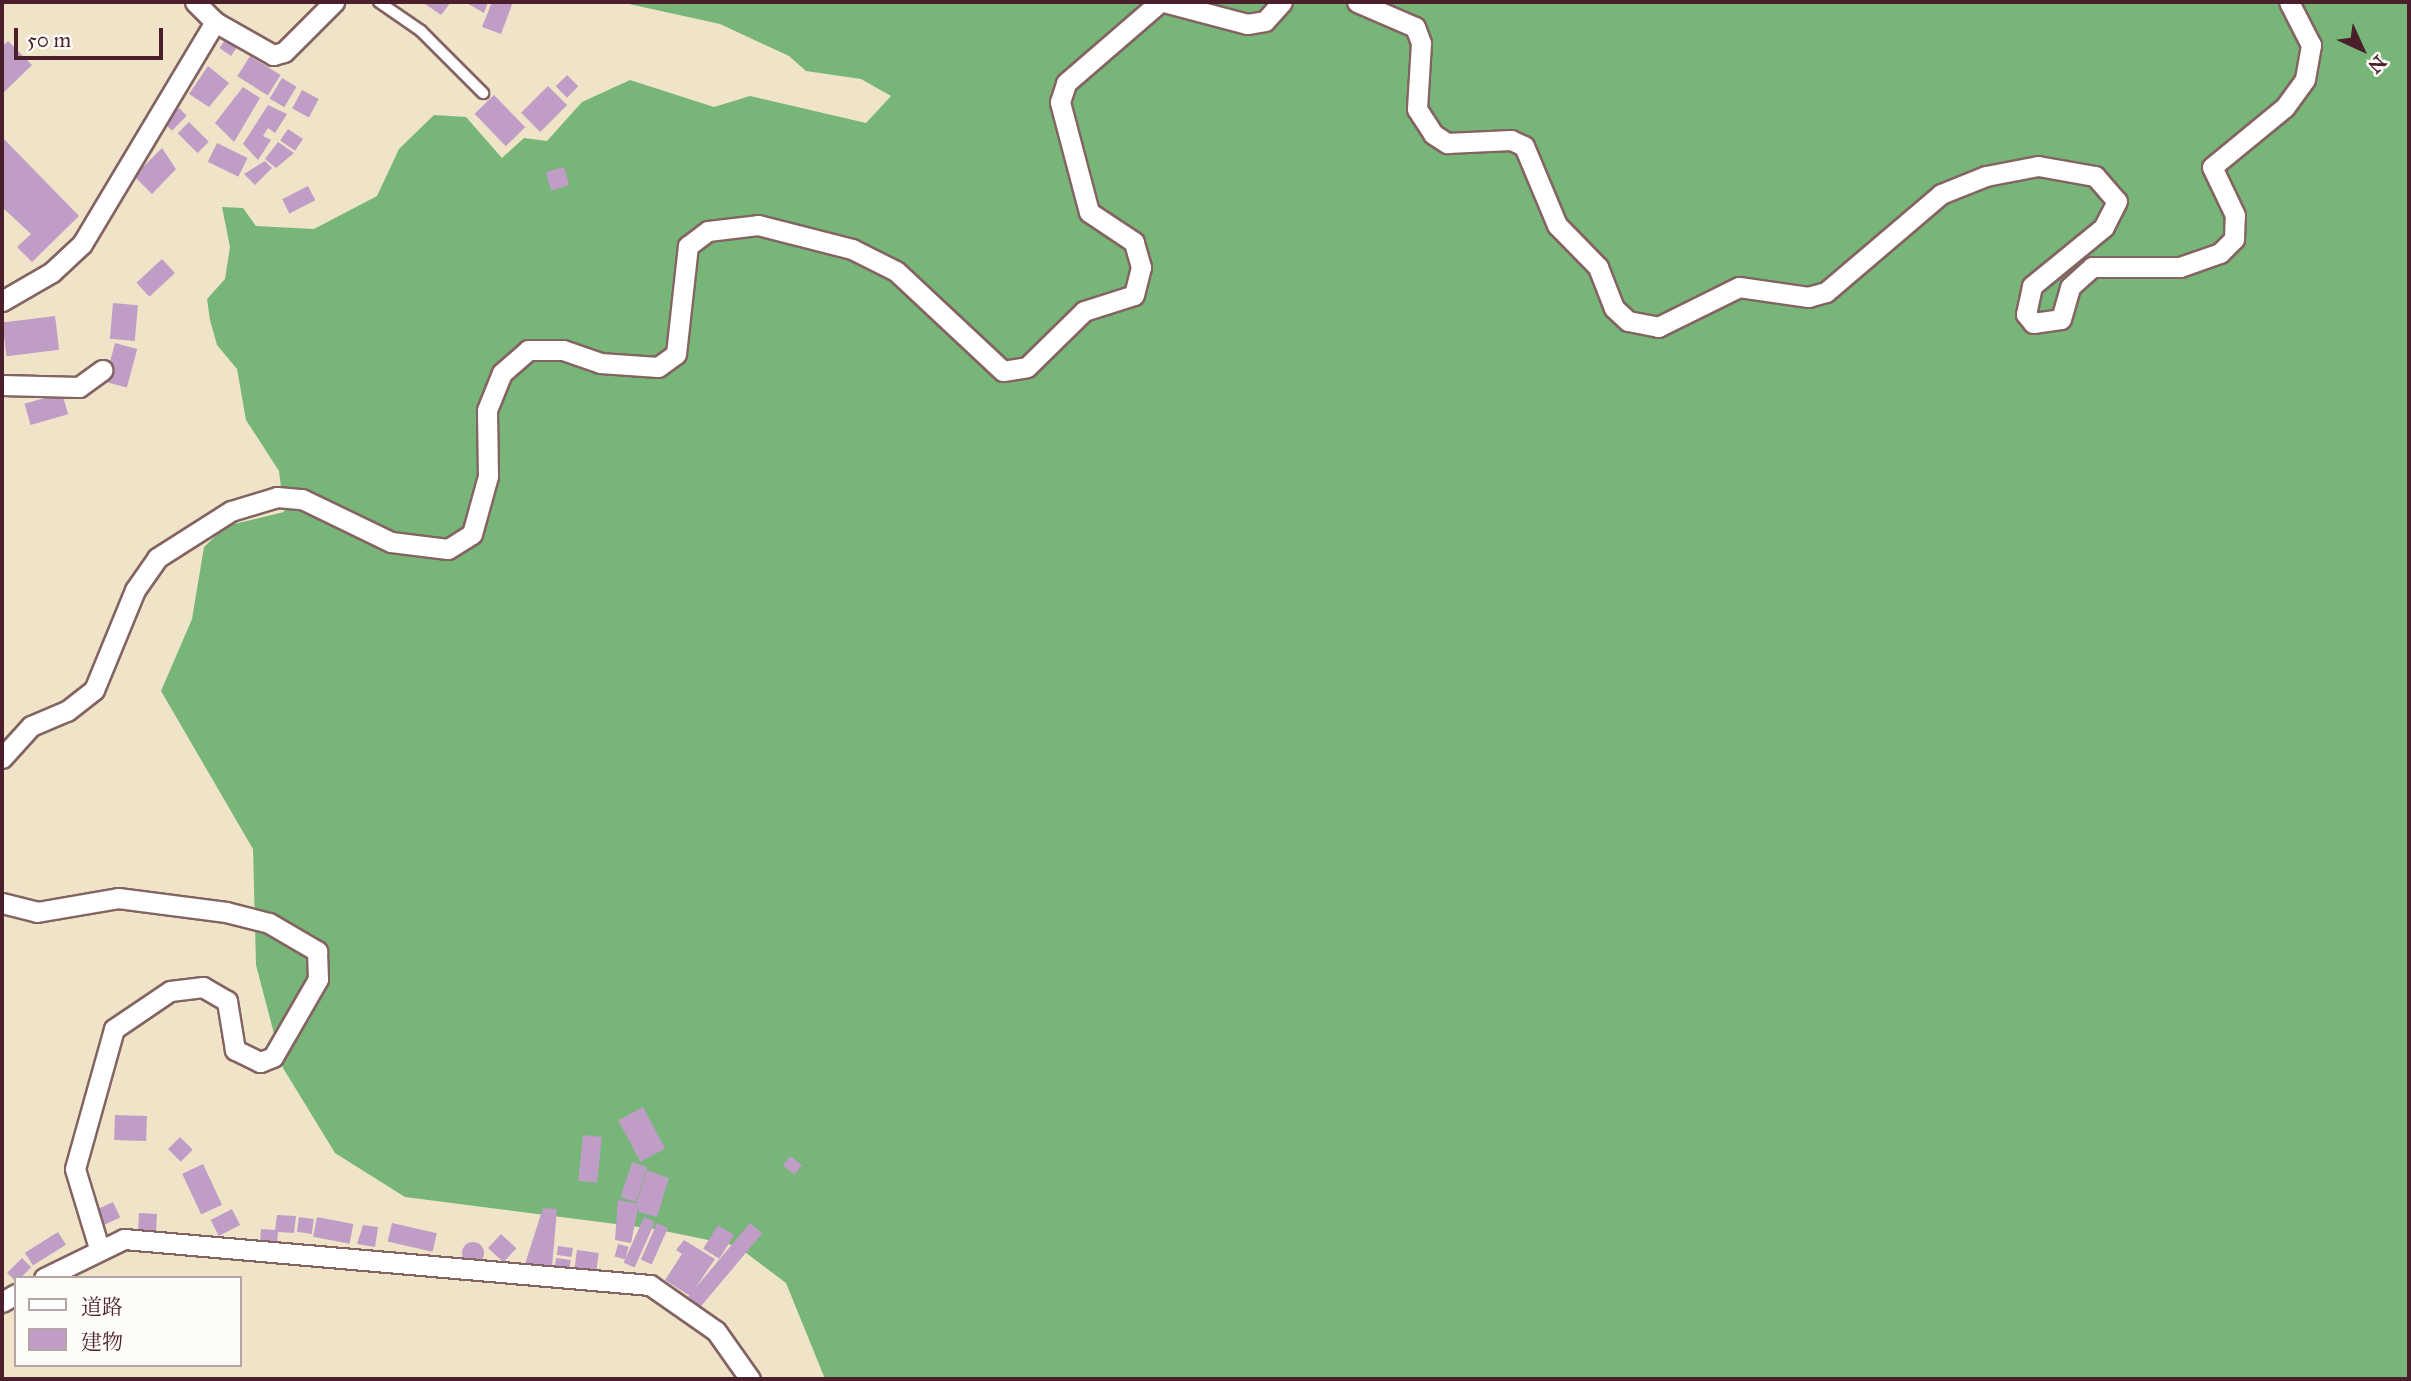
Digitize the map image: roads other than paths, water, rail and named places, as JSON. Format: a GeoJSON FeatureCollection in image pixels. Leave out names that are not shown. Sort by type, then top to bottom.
{"type":"FeatureCollection","features":[{"type":"Feature","properties":{"kind":"street"},"geometry":{"type":"LineString","coordinates":[[195,2],[215,22],[273,55],[334,2]]}},
{"type":"Feature","properties":{"kind":"street"},"geometry":{"type":"LineString","coordinates":[[2,758],[31,726],[94,690],[135,590],[157,558],[231,511],[277,497],[302,499],[391,542],[448,549],[472,534],[488,476],[487,410],[502,373],[528,350],[563,349],[600,363],[658,368],[676,354],[688,246],[708,231],[758,225],[852,249],[896,271],[1003,371],[1027,367],[1084,311],[1134,295],[1141,267],[1134,242],[1090,212],[1060,102],[1066,83],[1162,2],[1247,24],[1265,21],[1282,2]]}},
{"type":"Feature","properties":{"kind":"street"},"geometry":{"type":"LineString","coordinates":[[1357,2],[1415,27],[1422,43],[1417,109],[1433,134],[1447,143],[1511,140],[1524,146],[1557,225],[1598,267],[1614,308],[1628,321],[1658,327],[1739,287],[1808,297],[1826,292],[1941,194],[1986,176],[2038,166],[2095,176],[2117,201],[2104,228],[2032,286],[2026,314],[2033,323],[2061,319],[2070,287],[2092,267],[2180,267],[2220,253],[2234,239],[2235,215],[2211,167],[2285,107],[2305,79],[2311,45],[2289,2]]}},
{"type":"Feature","properties":{"kind":"street"},"geometry":{"type":"LineString","coordinates":[[2,301],[52,272],[82,244],[215,22]]}},
{"type":"Feature","properties":{"kind":"street"},"geometry":{"type":"LineString","coordinates":[[2,385],[79,387],[102,370]]}},
{"type":"Feature","properties":{"kind":"street"},"geometry":{"type":"LineString","coordinates":[[2,903],[37,912],[118,898],[226,912],[269,923],[317,951],[318,979],[273,1057],[260,1062],[235,1049],[227,1001],[202,987],[170,990],[114,1030],[75,1169],[99,1248]]}},
{"type":"Feature","properties":{"kind":"street"},"geometry":{"type":"LineString","coordinates":[[48,1276],[99,1248],[124,1239],[174,1240],[650,1285],[716,1331],[750,1379]]}},
{"type":"Feature","properties":{"kind":"lane"},"geometry":{"type":"LineString","coordinates":[[379,2],[421,31],[483,93]]}}]}
